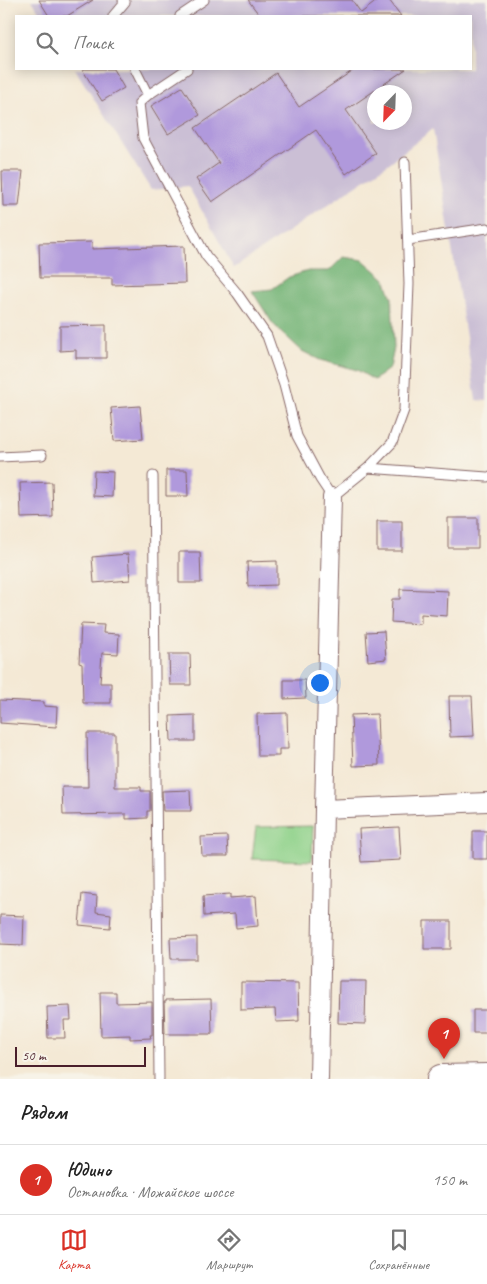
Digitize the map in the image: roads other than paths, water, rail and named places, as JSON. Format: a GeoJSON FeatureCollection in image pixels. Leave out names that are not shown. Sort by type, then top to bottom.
{"type":"FeatureCollection","features":[{"type":"Feature","properties":{"kind":"main road"},"geometry":{"type":"LineString","coordinates":[[441,1079],[487,1078]]}},
{"type":"Feature","properties":{"kind":"street"},"geometry":{"type":"LineString","coordinates":[[319,1079],[332,497]]}},
{"type":"Feature","properties":{"kind":"street"},"geometry":{"type":"LineString","coordinates":[[324,810],[487,802]]}},
{"type":"Feature","properties":{"kind":"lane"},"geometry":{"type":"LineString","coordinates":[[182,15],[204,0]]}},
{"type":"Feature","properties":{"kind":"lane"},"geometry":{"type":"LineString","coordinates":[[114,15],[125,1]]}},
{"type":"Feature","properties":{"kind":"lane"},"geometry":{"type":"LineString","coordinates":[[136,70],[148,95]]}},
{"type":"Feature","properties":{"kind":"lane"},"geometry":{"type":"LineString","coordinates":[[186,70],[139,103],[144,138],[206,256],[237,293],[267,336],[284,385],[297,436],[332,497],[368,468],[392,443],[404,410],[409,284],[405,162]]}},
{"type":"Feature","properties":{"kind":"lane"},"geometry":{"type":"LineString","coordinates":[[408,240],[487,228]]}},
{"type":"Feature","properties":{"kind":"lane"},"geometry":{"type":"LineString","coordinates":[[0,457],[42,455]]}},
{"type":"Feature","properties":{"kind":"lane"},"geometry":{"type":"LineString","coordinates":[[368,468],[487,477]]}},
{"type":"Feature","properties":{"kind":"lane"},"geometry":{"type":"LineString","coordinates":[[153,476],[160,1079]]}},
{"type":"Feature","properties":{"kind":"place","name":"Юдино"},"geometry":{"type":"Point","coordinates":[444,1059]}}]}
